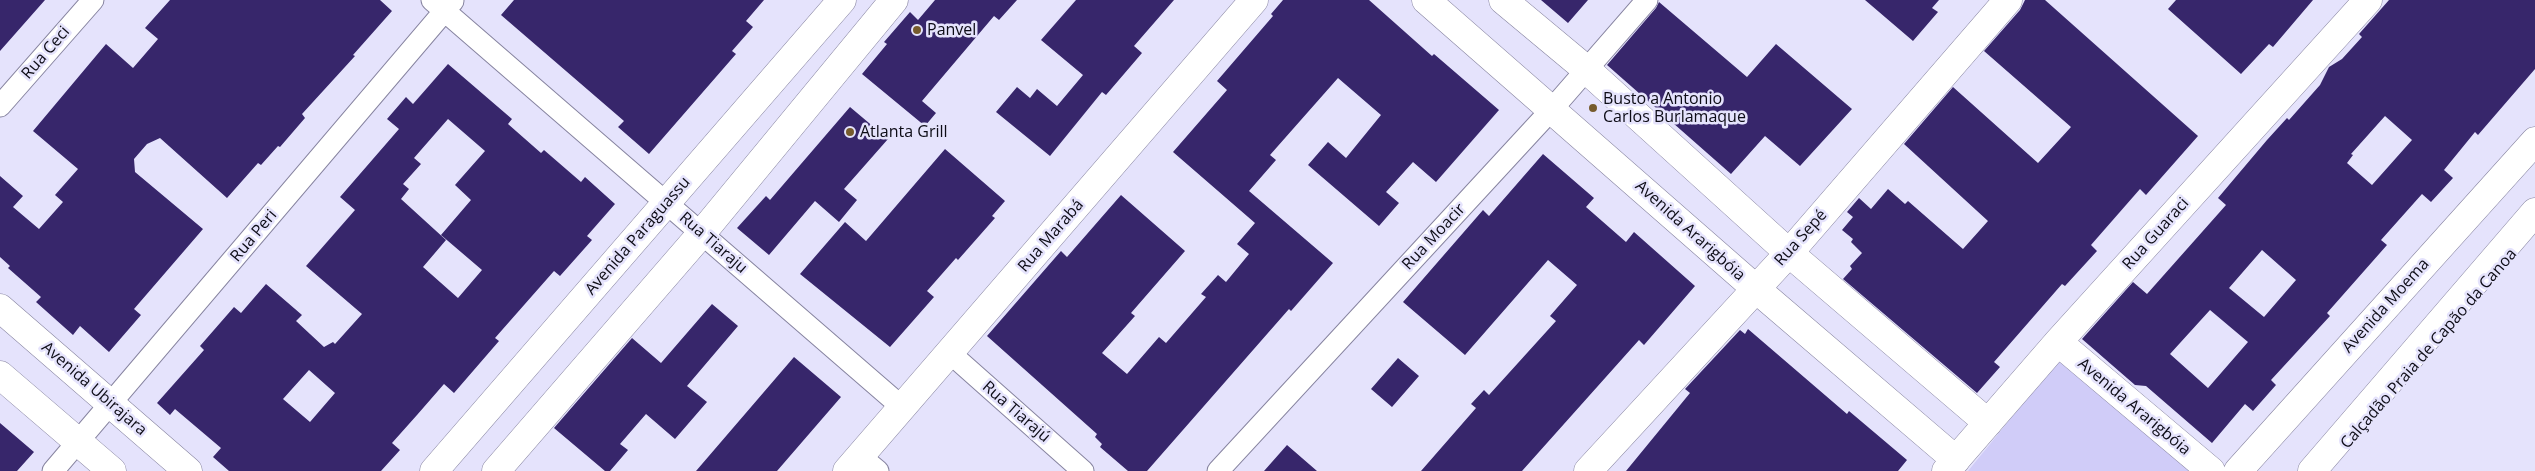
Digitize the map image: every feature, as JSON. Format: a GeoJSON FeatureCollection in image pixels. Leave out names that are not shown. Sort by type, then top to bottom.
{"type":"FeatureCollection","features":[{"type":"Feature","properties":{"kind":"street","name":"Rua Ceci"},"geometry":{"type":"LineString","coordinates":[[0,106],[93,0]]}},
{"type":"Feature","properties":{"kind":"street","name":"Avenida Paraguassu"},"geometry":{"type":"LineString","coordinates":[[434,471],[842,0]]}},
{"type":"Feature","properties":{"kind":"street"},"geometry":{"type":"LineString","coordinates":[[496,471],[702,234],[894,0]]}},
{"type":"Feature","properties":{"kind":"street","name":"Rua Marabá"},"geometry":{"type":"LineString","coordinates":[[862,466],[903,408],[1254,0]]}},
{"type":"Feature","properties":{"kind":"street","name":"Avenida Ararigbóia"},"geometry":{"type":"LineString","coordinates":[[1426,0],[1553,108],[1951,465]]}},
{"type":"Feature","properties":{"kind":"street"},"geometry":{"type":"LineString","coordinates":[[1503,0],[1587,70],[1789,253],[1988,423]]}},
{"type":"Feature","properties":{"kind":"street","name":"Rua Moacir"},"geometry":{"type":"LineString","coordinates":[[1218,471],[1553,108],[1647,0]]}},
{"type":"Feature","properties":{"kind":"street","name":"Rua Sepé"},"geometry":{"type":"LineString","coordinates":[[1588,471],[1789,253],[2008,0]]}},
{"type":"Feature","properties":{"kind":"street","name":"Rua Guaraci"},"geometry":{"type":"LineString","coordinates":[[1951,465],[2058,342],[2368,0]]}},
{"type":"Feature","properties":{"kind":"street","name":"Rua Tiaraju"},"geometry":{"type":"LineString","coordinates":[[444,4],[666,203],[903,408]]}},
{"type":"Feature","properties":{"kind":"street","name":"Rua Peri"},"geometry":{"type":"LineString","coordinates":[[53,471],[444,4]]}},
{"type":"Feature","properties":{"kind":"street","name":"Avenida Moema"},"geometry":{"type":"LineString","coordinates":[[2238,471],[2535,141]]}},
{"type":"Feature","properties":{"kind":"street"},"geometry":{"type":"LineString","coordinates":[[2312,471],[2535,212]]}},
{"type":"Feature","properties":{"kind":"street","name":"Calçadão Praia de Capão da Canoa"},"geometry":{"type":"LineString","coordinates":[[2324,471],[2535,228]]}},
{"type":"Feature","properties":{"kind":"street","name":"Avenida Ubirajara"},"geometry":{"type":"LineString","coordinates":[[0,308],[188,471]]}},
{"type":"Feature","properties":{"kind":"street","name":"Avenida Ararigbóia"},"geometry":{"type":"LineString","coordinates":[[2058,342],[2211,471]]}},
{"type":"Feature","properties":{"kind":"street","name":"Rua Tiarajú"},"geometry":{"type":"LineString","coordinates":[[950,353],[1083,471]]}},
{"type":"Feature","properties":{"kind":"street"},"geometry":{"type":"LineString","coordinates":[[0,375],[112,471]]}},
{"type":"Feature","properties":{"kind":"shaded area"},"geometry":{"type":"Polygon","coordinates":[[[2060,358],[2192,471],[1968,471],[2060,358]]]}},
{"type":"Feature","properties":{"kind":"building"},"geometry":{"type":"Polygon","coordinates":[[[0,0],[45,0],[0,51],[0,0]]]}},
{"type":"Feature","properties":{"kind":"building"},"geometry":{"type":"Polygon","coordinates":[[[170,0],[380,0],[392,11],[353,55],[355,56],[302,114],[305,118],[280,147],[278,146],[261,165],[258,163],[227,198],[160,138],[147,144],[134,159],[135,172],[203,229],[134,309],[141,315],[109,352],[80,326],[73,335],[36,302],[41,297],[8,268],[10,266],[0,257],[0,176],[23,196],[13,207],[39,229],[63,202],[55,195],[78,169],[33,131],[106,44],[133,68],[158,39],[145,28],[170,0]]]}},
{"type":"Feature","properties":{"kind":"building"},"geometry":{"type":"Polygon","coordinates":[[[514,0],[764,0],[746,21],[753,27],[732,51],[736,54],[649,154],[618,127],[624,121],[501,15],[514,0]]]}},
{"type":"Feature","properties":{"kind":"building"},"geometry":{"type":"Polygon","coordinates":[[[935,0],[1017,0],[999,20],[994,16],[922,101],[936,113],[925,126],[862,74],[887,44],[884,42],[910,12],[918,20],[935,0]]]}},
{"type":"Feature","properties":{"kind":"building"},"geometry":{"type":"Polygon","coordinates":[[[1076,0],[1174,0],[1134,46],[1142,53],[1106,95],[1102,92],[1050,156],[996,112],[1017,87],[1030,98],[1037,89],[1057,106],[1083,75],[1041,40],[1076,0]]]}},
{"type":"Feature","properties":{"kind":"building"},"geometry":{"type":"Polygon","coordinates":[[[1283,0],[1369,0],[1432,56],[1434,54],[1499,110],[1436,182],[1413,162],[1386,192],[1399,203],[1379,226],[1308,165],[1328,142],[1346,158],[1381,115],[1338,78],[1270,155],[1276,160],[1249,191],[1333,263],[1291,311],[1289,309],[1147,471],[1128,471],[1100,447],[1102,444],[1095,437],[1097,434],[987,336],[1061,251],[1067,257],[1121,195],[1185,251],[1131,313],[1135,316],[1102,353],[1127,374],[1159,337],[1166,343],[1206,297],[1201,294],[1218,275],[1226,282],[1249,254],[1237,244],[1255,223],[1173,152],[1227,90],[1217,81],[1273,16],[1271,14],[1283,0]]]}},
{"type":"Feature","properties":{"kind":"building"},"geometry":{"type":"Polygon","coordinates":[[[1541,0],[1588,0],[1568,23],[1541,0]]]}},
{"type":"Feature","properties":{"kind":"building"},"geometry":{"type":"Polygon","coordinates":[[[1865,0],[1939,0],[1932,8],[1938,12],[1913,41],[1865,0]]]}},
{"type":"Feature","properties":{"kind":"building"},"geometry":{"type":"Polygon","coordinates":[[[2025,0],[2045,0],[2198,136],[2146,195],[2140,189],[2091,245],[2097,251],[2065,286],[2062,284],[1994,362],[2000,367],[1977,393],[1843,279],[1852,269],[1850,266],[1862,253],[1851,242],[1853,239],[1842,230],[1853,217],[1847,212],[1859,198],[1871,209],[1888,189],[1905,204],[1908,201],[1963,249],[1988,221],[1904,144],[1953,87],[2038,163],[2071,127],[1984,51],[2020,10],[2025,0]]]}},
{"type":"Feature","properties":{"kind":"building"},"geometry":{"type":"Polygon","coordinates":[[[2176,0],[2313,0],[2273,47],[2269,44],[2241,74],[2168,9],[2176,0]]]}},
{"type":"Feature","properties":{"kind":"building"},"geometry":{"type":"Polygon","coordinates":[[[2389,0],[2535,0],[2535,69],[2478,135],[2475,132],[2444,170],[2453,178],[2431,202],[2422,194],[2381,240],[2387,245],[2327,313],[2330,316],[2271,380],[2276,385],[2253,411],[2245,404],[2212,443],[2146,386],[2135,385],[2082,339],[2133,282],[2147,294],[2226,205],[2218,198],[2267,140],[2287,118],[2289,120],[2320,85],[2329,67],[2342,59],[2362,37],[2359,34],[2389,0]],[[2385,116],[2351,154],[2353,155],[2347,163],[2372,185],[2412,140],[2385,116]],[[2262,250],[2229,288],[2264,317],[2296,280],[2262,250]],[[2210,310],[2170,354],[2208,388],[2248,342],[2210,310]]]}},
{"type":"Feature","properties":{"kind":"building"},"geometry":{"type":"Polygon","coordinates":[[[1659,2],[1747,77],[1776,44],[1852,109],[1800,166],[1765,136],[1731,174],[1607,65],[1656,8],[1659,2]]]}},
{"type":"Feature","properties":{"kind":"building"},"geometry":{"type":"Polygon","coordinates":[[[448,64],[512,119],[508,124],[541,153],[544,150],[581,182],[585,177],[615,204],[587,236],[592,240],[560,276],[554,271],[495,338],[499,341],[454,393],[444,384],[392,443],[400,450],[381,471],[229,471],[213,457],[221,448],[175,409],[170,415],[157,403],[204,350],[200,346],[234,307],[241,313],[266,284],[302,315],[296,321],[324,347],[333,342],[335,344],[362,314],[306,266],[355,210],[340,197],[399,129],[387,119],[406,97],[413,104],[448,64]],[[448,119],[414,158],[421,164],[403,184],[409,189],[401,199],[446,240],[423,267],[458,298],[482,270],[441,235],[471,200],[455,185],[485,151],[448,119]],[[309,370],[283,399],[310,422],[335,393],[309,370]]]}},
{"type":"Feature","properties":{"kind":"building"},"geometry":{"type":"Polygon","coordinates":[[[850,107],[888,139],[844,189],[857,200],[839,222],[815,201],[769,255],[737,228],[766,196],[770,200],[850,107]]]}},
{"type":"Feature","properties":{"kind":"building"},"geometry":{"type":"Polygon","coordinates":[[[945,149],[1005,201],[992,216],[995,218],[958,260],[956,258],[927,291],[934,297],[890,347],[800,274],[845,222],[866,241],[945,149]]]}},
{"type":"Feature","properties":{"kind":"building"},"geometry":{"type":"Polygon","coordinates":[[[1543,154],[1594,198],[1586,207],[1626,242],[1634,232],[1695,286],[1644,345],[1639,340],[1522,471],[1421,471],[1476,408],[1471,404],[1484,390],[1489,395],[1556,321],[1550,316],[1577,285],[1548,260],[1465,355],[1403,302],[1483,210],[1489,216],[1543,154]]]}},
{"type":"Feature","properties":{"kind":"building"},"geometry":{"type":"Polygon","coordinates":[[[712,304],[738,326],[687,386],[707,402],[675,439],[646,414],[620,444],[628,450],[610,471],[605,471],[554,428],[632,338],[661,363],[712,304]]]}},
{"type":"Feature","properties":{"kind":"building"},"geometry":{"type":"Polygon","coordinates":[[[1748,329],[1847,414],[1849,411],[1907,460],[1898,471],[1626,471],[1690,393],[1685,389],[1740,330],[1745,334],[1748,329]]]}},
{"type":"Feature","properties":{"kind":"building"},"geometry":{"type":"Polygon","coordinates":[[[794,357],[841,397],[777,471],[696,471],[794,357]]]}},
{"type":"Feature","properties":{"kind":"building"},"geometry":{"type":"Polygon","coordinates":[[[1398,358],[1419,376],[1392,407],[1371,389],[1398,358]]]}},
{"type":"Feature","properties":{"kind":"building"},"geometry":{"type":"Polygon","coordinates":[[[0,423],[34,452],[17,471],[0,471],[0,423]]]}},
{"type":"Feature","properties":{"kind":"building"},"geometry":{"type":"Polygon","coordinates":[[[1287,445],[1317,471],[1264,471],[1287,445]]]}},
{"type":"Feature","properties":{"kind":"place","name":"Panvel"},"geometry":{"type":"Point","coordinates":[917,30]}},
{"type":"Feature","properties":{"kind":"place","name":"Busto a Antonio Carlos Burlamaque"},"geometry":{"type":"Point","coordinates":[1593,108]}},
{"type":"Feature","properties":{"kind":"place","name":"Atlanta Grill"},"geometry":{"type":"Point","coordinates":[850,132]}}]}
